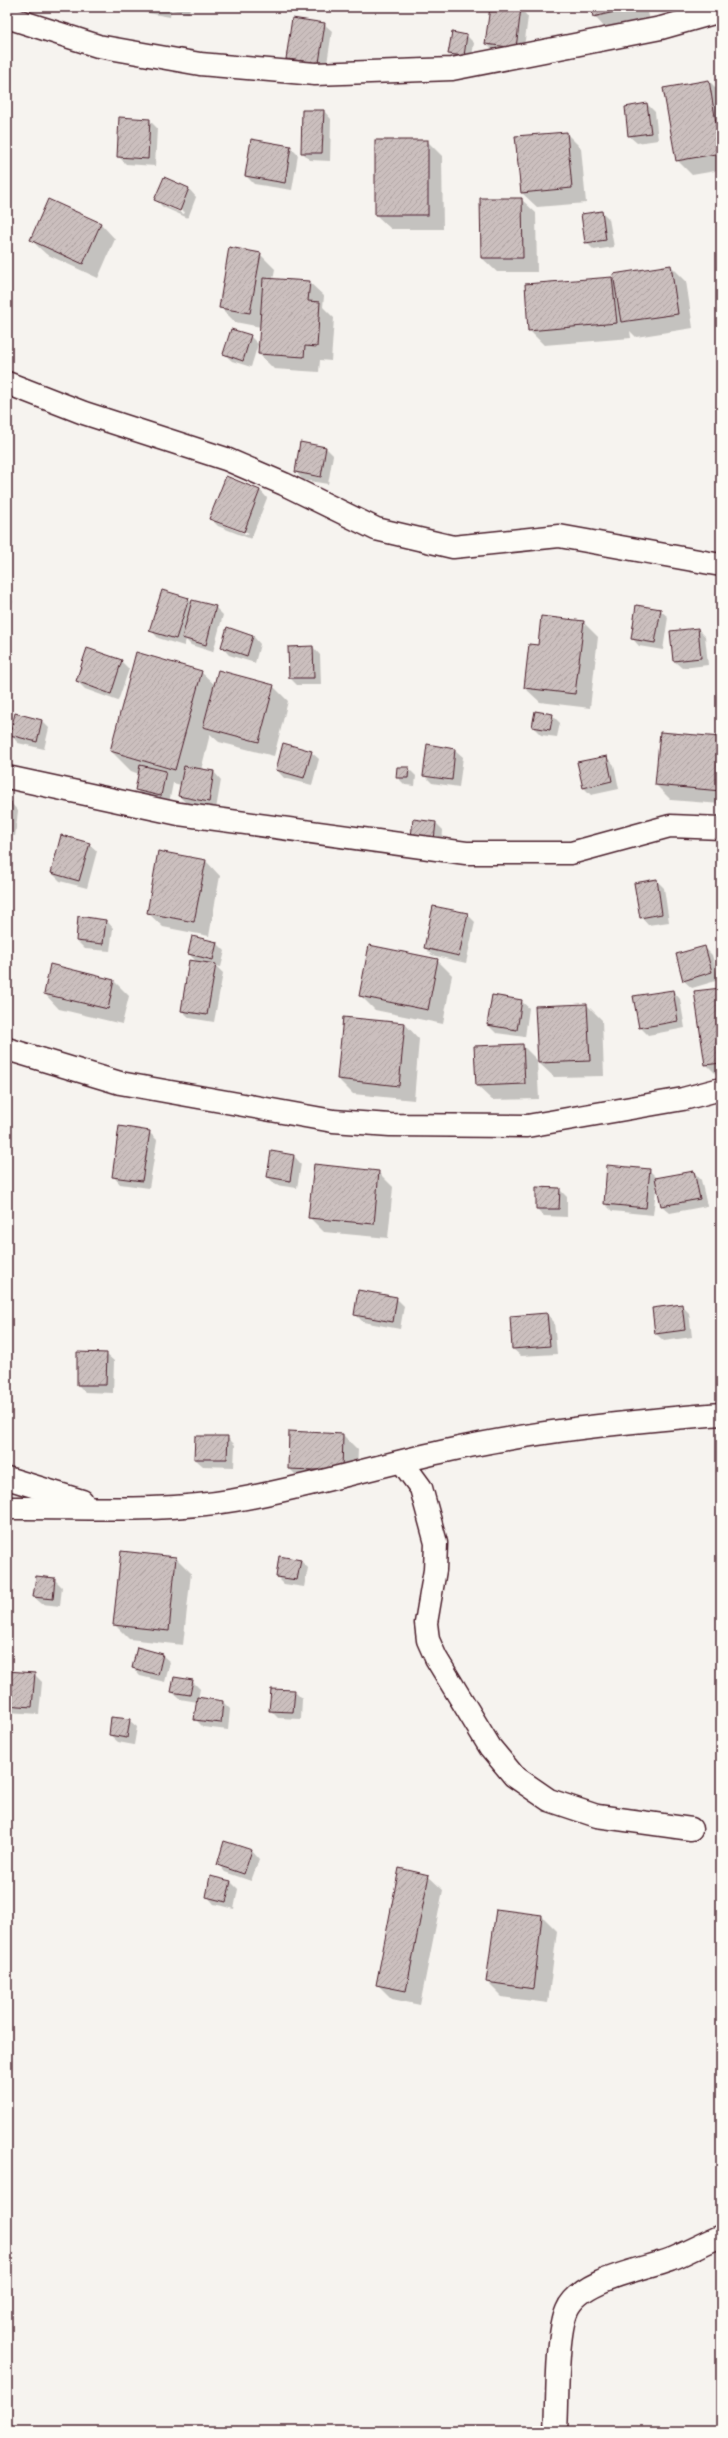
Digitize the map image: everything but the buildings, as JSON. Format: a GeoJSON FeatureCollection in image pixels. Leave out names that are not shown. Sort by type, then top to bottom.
{"type":"FeatureCollection","features":[{"type":"Feature","properties":{"kind":"street"},"geometry":{"type":"LineString","coordinates":[[7,17],[98,46],[200,64],[315,74],[452,70],[661,28],[721,11]]}},
{"type":"Feature","properties":{"kind":"street"},"geometry":{"type":"LineString","coordinates":[[7,383],[84,413],[226,459],[284,484],[376,529],[453,547],[559,536],[721,565]]}},
{"type":"Feature","properties":{"kind":"street"},"geometry":{"type":"LineString","coordinates":[[7,777],[179,814],[466,853],[571,853],[670,826],[721,828]]}},
{"type":"Feature","properties":{"kind":"street"},"geometry":{"type":"LineString","coordinates":[[7,1048],[120,1083],[333,1121],[390,1125],[527,1126],[683,1099],[721,1089]]}},
{"type":"Feature","properties":{"kind":"street"},"geometry":{"type":"LineString","coordinates":[[7,1508],[155,1508],[235,1500],[532,1434],[604,1423],[721,1414]]}},
{"type":"Feature","properties":{"kind":"street"},"geometry":{"type":"LineString","coordinates":[[402,1462],[421,1488],[436,1543],[435,1570],[426,1623],[428,1640],[436,1658],[490,1747],[514,1776],[549,1800],[597,1816],[690,1829]]}},
{"type":"Feature","properties":{"kind":"street"},"geometry":{"type":"LineString","coordinates":[[7,1478],[101,1507]]}},
{"type":"Feature","properties":{"kind":"street"},"geometry":{"type":"LineString","coordinates":[[556,2431],[562,2326],[567,2309],[575,2296],[588,2288],[672,2258],[721,2236]]}}]}
